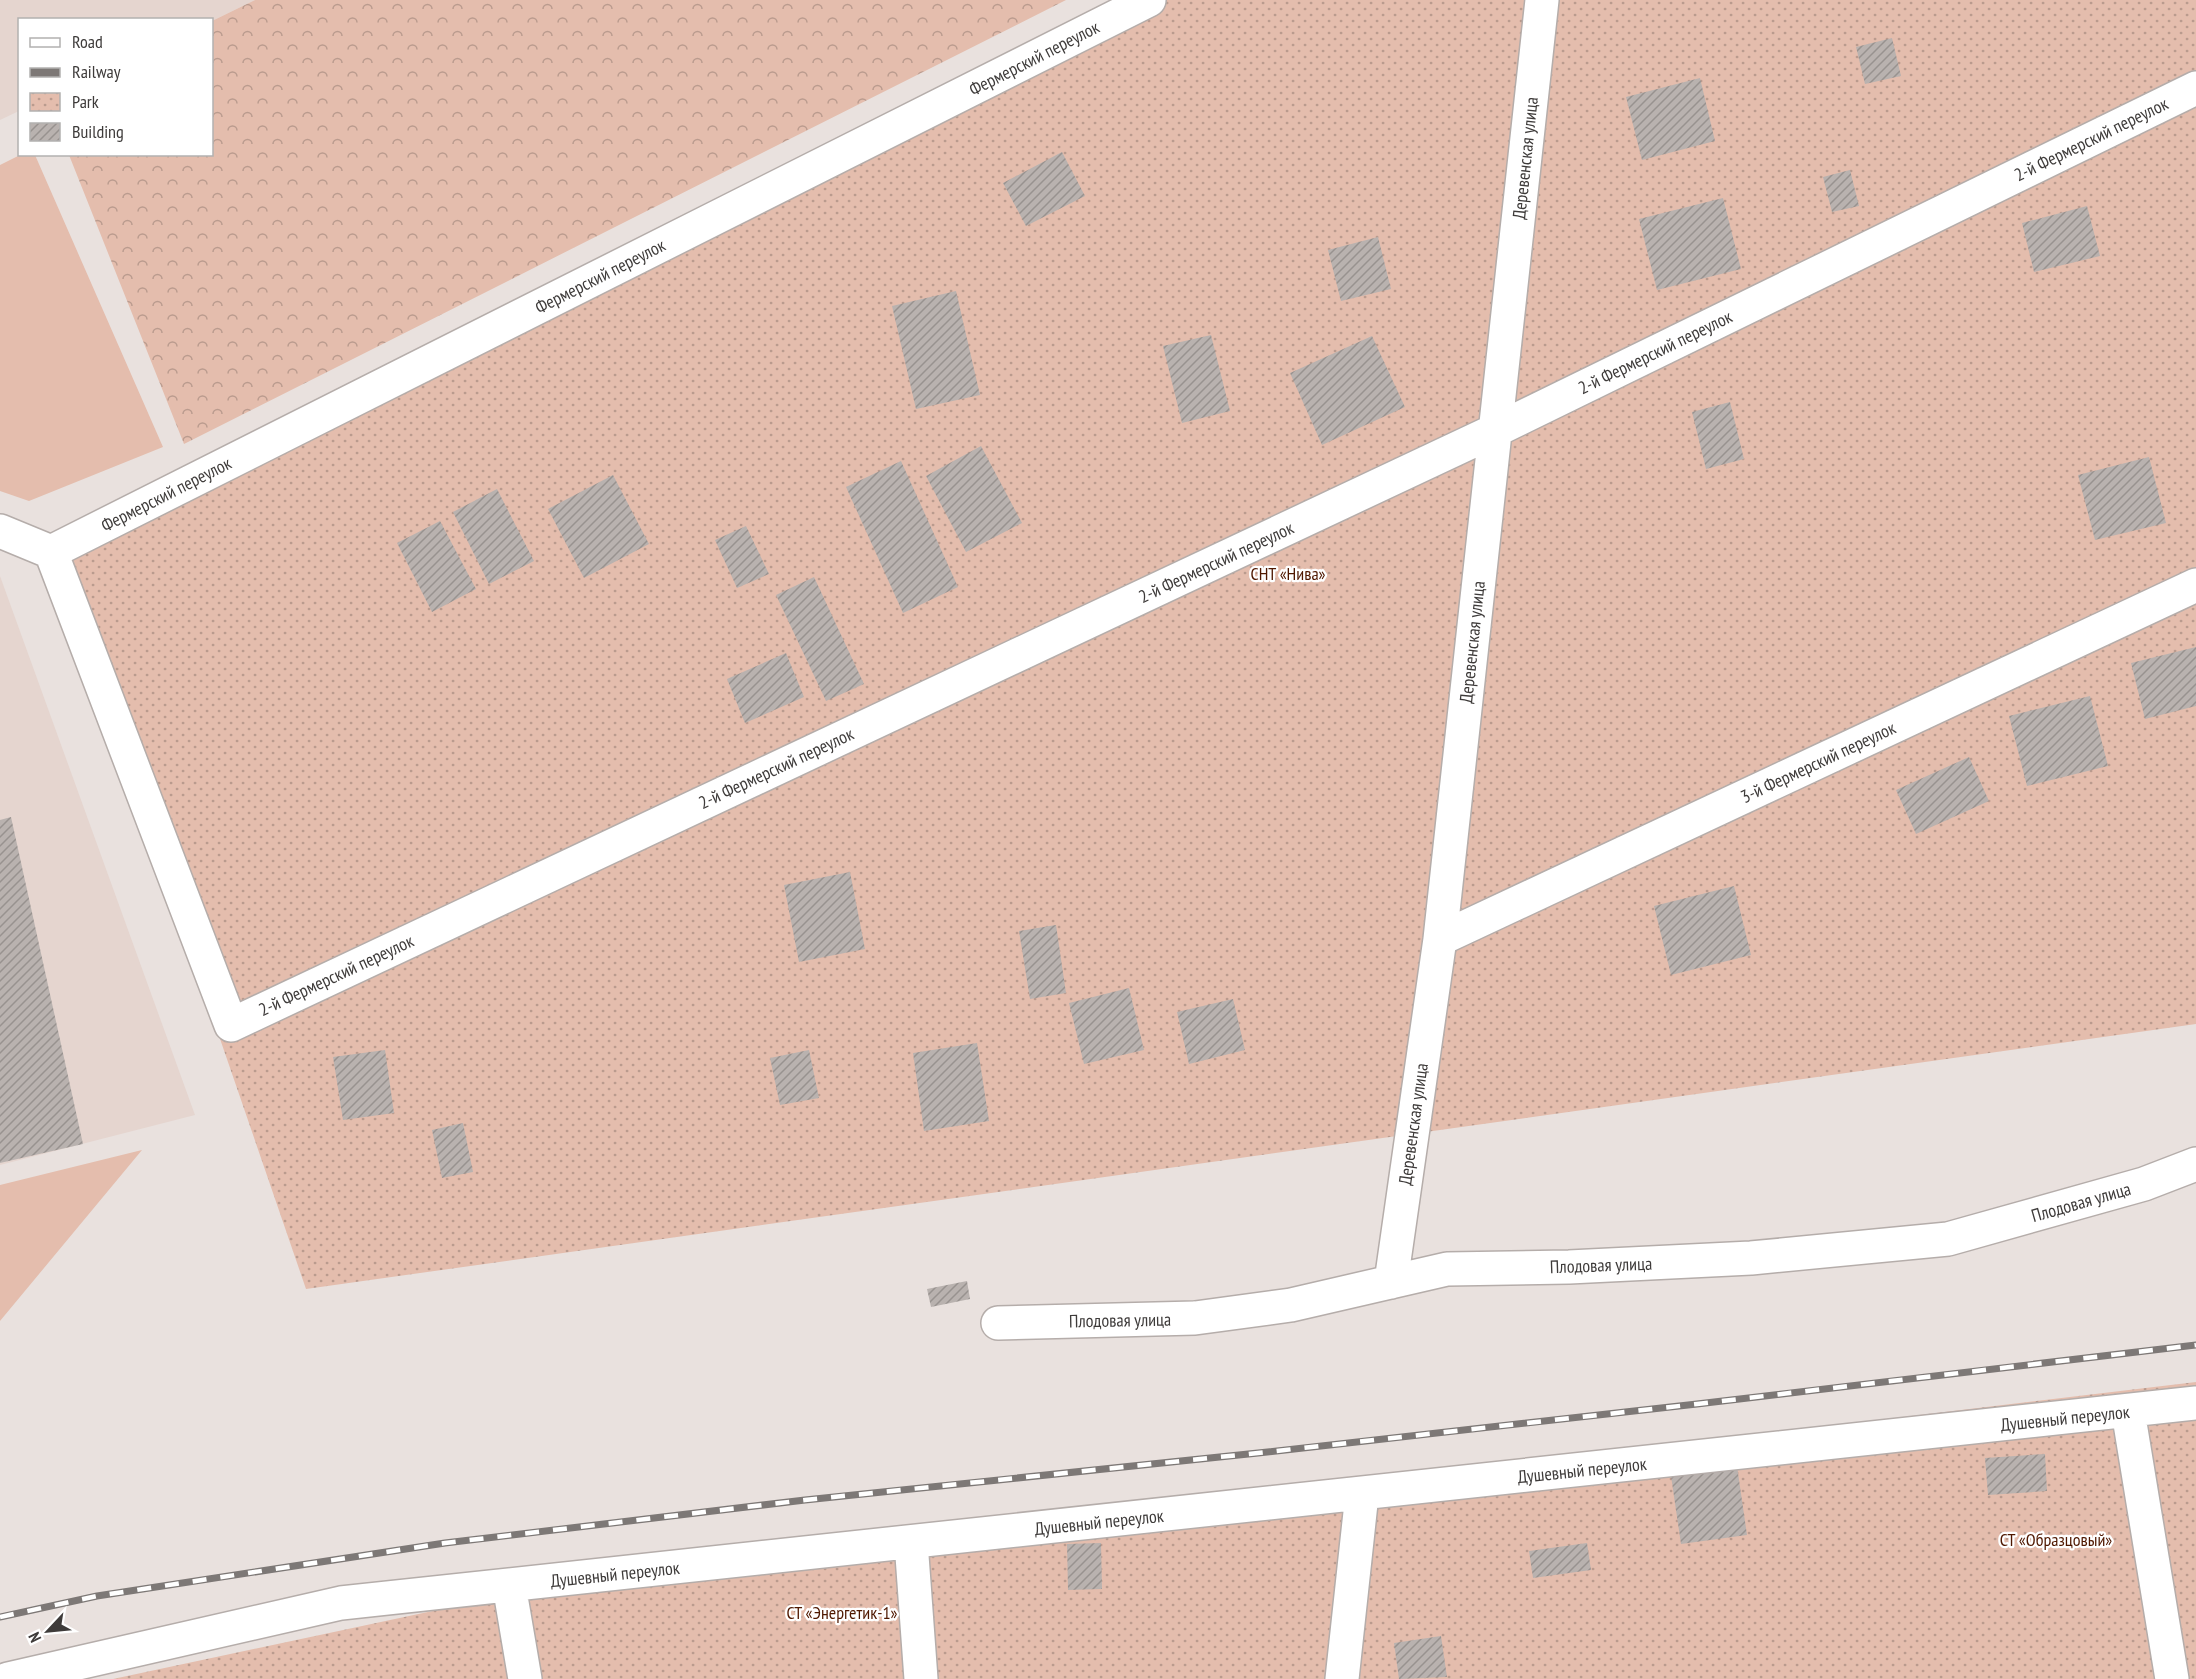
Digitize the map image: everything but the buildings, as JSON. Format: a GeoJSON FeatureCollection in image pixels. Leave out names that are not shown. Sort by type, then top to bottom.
{"type":"FeatureCollection","features":[{"type":"Feature","properties":{"kind":"street","name":"Фермерский переулок"},"geometry":{"type":"LineString","coordinates":[[51,552],[1149,0]]}},
{"type":"Feature","properties":{"kind":"street","name":"Деревенская улица"},"geometry":{"type":"LineString","coordinates":[[1391,1282],[1440,939],[1542,0]]}},
{"type":"Feature","properties":{"kind":"street","name":"2-й Фермерский переулок"},"geometry":{"type":"LineString","coordinates":[[51,552],[231,1025],[1496,430],[2196,88]]}},
{"type":"Feature","properties":{"kind":"street"},"geometry":{"type":"LineString","coordinates":[[0,531],[51,552]]}},
{"type":"Feature","properties":{"kind":"street","name":"3-й Фермерский переулок"},"geometry":{"type":"LineString","coordinates":[[1440,939],[2196,585]]}},
{"type":"Feature","properties":{"kind":"street","name":"Плодовая улица"},"geometry":{"type":"LineString","coordinates":[[998,1323],[1195,1318],[1291,1305],[1447,1269],[1569,1267],[1751,1258],[1948,1239],[2145,1184],[2196,1164]]}},
{"type":"Feature","properties":{"kind":"street","name":"Душевный переулок"},"geometry":{"type":"LineString","coordinates":[[8,1679],[341,1603],[2196,1403]]}},
{"type":"Feature","properties":{"kind":"street"},"geometry":{"type":"LineString","coordinates":[[2128,1411],[2172,1679]]}},
{"type":"Feature","properties":{"kind":"street"},"geometry":{"type":"LineString","coordinates":[[1342,1679],[1362,1494]]}},
{"type":"Feature","properties":{"kind":"street"},"geometry":{"type":"LineString","coordinates":[[911,1542],[921,1679]]}},
{"type":"Feature","properties":{"kind":"street"},"geometry":{"type":"LineString","coordinates":[[509,1585],[525,1679]]}},
{"type":"Feature","properties":{"kind":"shaded area"},"geometry":{"type":"Polygon","coordinates":[[[0,0],[255,0],[213,21],[213,18],[18,18],[18,111],[0,120],[0,0]]]}},
{"type":"Feature","properties":{"kind":"shaded area"},"geometry":{"type":"Polygon","coordinates":[[[0,576],[195,1115],[0,1165],[0,576]]]}},
{"type":"Feature","properties":{"kind":"green space"},"geometry":{"type":"Polygon","coordinates":[[[255,0],[1066,0],[184,444],[69,156],[213,156],[213,21],[255,0]]]}},
{"type":"Feature","properties":{"kind":"green space","name":"СНТ «Нива»"},"geometry":{"type":"Polygon","coordinates":[[[1154,0],[2196,0],[2196,1024],[306,1289],[53,553],[1154,0]]]}},
{"type":"Feature","properties":{"kind":"green space"},"geometry":{"type":"Polygon","coordinates":[[[18,156],[35,156],[163,447],[29,501],[0,491],[0,165],[18,156]]]}},
{"type":"Feature","properties":{"kind":"green space"},"geometry":{"type":"Polygon","coordinates":[[[142,1150],[0,1321],[0,1185],[142,1150]]]}},
{"type":"Feature","properties":{"kind":"green space","name":"СТ «Образцовый»"},"geometry":{"type":"Polygon","coordinates":[[[2196,1382],[2196,1679],[113,1679],[630,1569],[2196,1382]]]}},
{"type":"Feature","properties":{"kind":"railway"},"geometry":{"type":"LineString","coordinates":[[0,1617],[97,1596],[445,1543],[805,1500],[1697,1404],[2196,1345]]}},
{"type":"Feature","properties":{"kind":"park label","name":"СТ «Энергетик-1»"},"geometry":{"type":"Point","coordinates":[842,1612]}}]}
